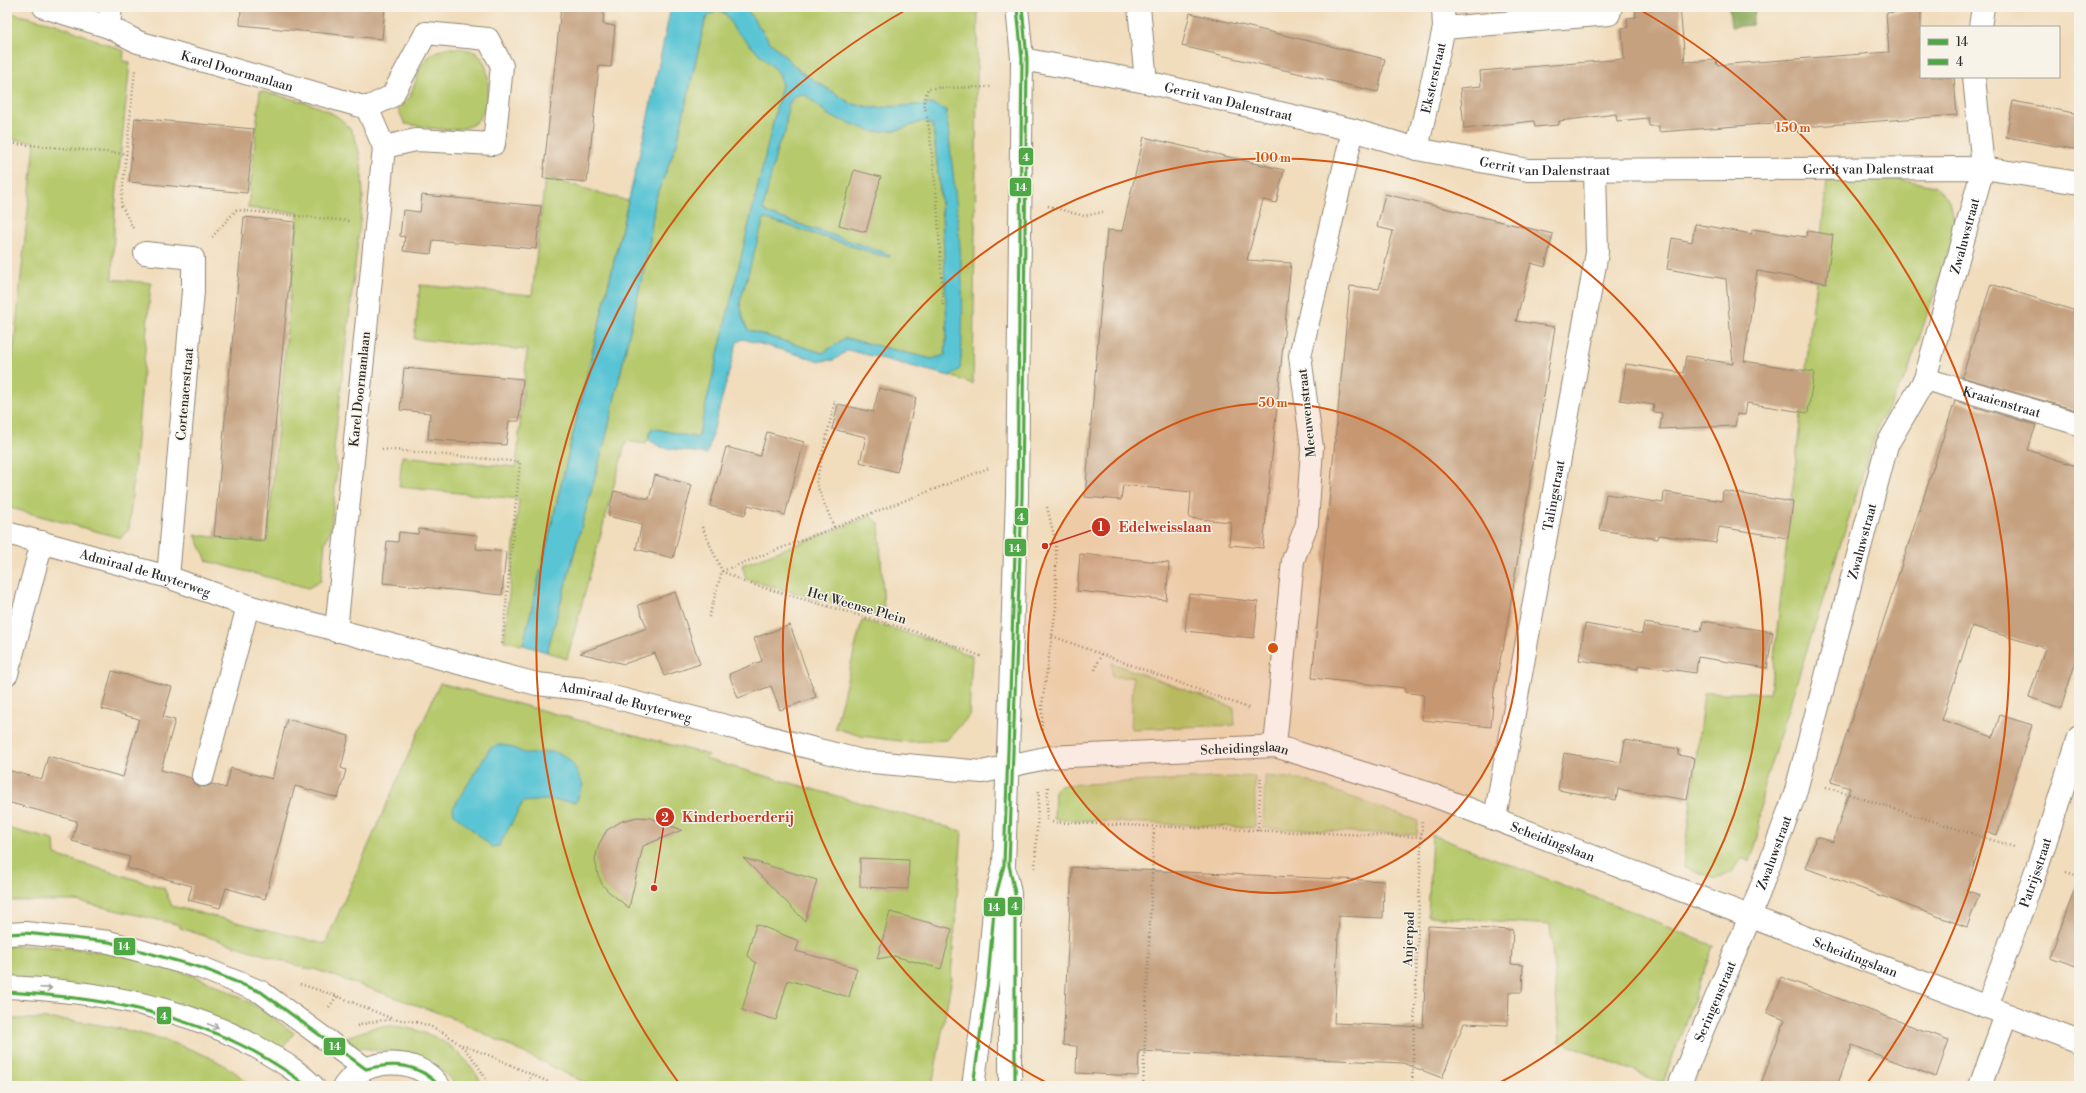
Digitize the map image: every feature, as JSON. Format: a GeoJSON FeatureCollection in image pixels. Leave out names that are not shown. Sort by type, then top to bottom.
{"type":"FeatureCollection","features":[{"type":"Feature","properties":{"kind":"street","name":"Karel Doormanlaan"},"geometry":{"type":"LineString","coordinates":[[44,7],[110,17],[138,42],[367,108]]}},
{"type":"Feature","properties":{"kind":"street"},"geometry":{"type":"LineString","coordinates":[[973,1086],[988,980],[995,899],[1004,865],[1017,496],[1022,59],[1018,7]]}},
{"type":"Feature","properties":{"kind":"street"},"geometry":{"type":"LineString","coordinates":[[1139,7],[1146,82]]}},
{"type":"Feature","properties":{"kind":"street"},"geometry":{"type":"LineString","coordinates":[[1443,17],[1609,14],[1611,7]]}},
{"type":"Feature","properties":{"kind":"street"},"geometry":{"type":"LineString","coordinates":[[1980,26],[1983,7]]}},
{"type":"Feature","properties":{"kind":"street","name":"Eksterstraat"},"geometry":{"type":"LineString","coordinates":[[1417,149],[1443,17]]}},
{"type":"Feature","properties":{"kind":"street"},"geometry":{"type":"LineString","coordinates":[[426,33],[488,39],[502,66],[494,144],[416,140],[384,147],[367,108],[392,96],[426,33]]}},
{"type":"Feature","properties":{"kind":"street","name":"Gerrit van Dalenstraat"},"geometry":{"type":"LineString","coordinates":[[1022,59],[1146,82],[1353,130],[1417,149],[1528,170],[1595,171],[1983,168],[2079,183]]}},
{"type":"Feature","properties":{"kind":"street"},"geometry":{"type":"LineString","coordinates":[[1974,78],[1983,168]]}},
{"type":"Feature","properties":{"kind":"street","name":"Meeuwenstraat"},"geometry":{"type":"LineString","coordinates":[[1275,746],[1293,560],[1307,524],[1312,448],[1300,356],[1353,130]]}},
{"type":"Feature","properties":{"kind":"street","name":"Karel Doormanlaan"},"geometry":{"type":"LineString","coordinates":[[336,631],[375,224],[384,147]]}},
{"type":"Feature","properties":{"kind":"street","name":"Zwaluwstraat"},"geometry":{"type":"LineString","coordinates":[[1750,917],[1800,778],[1887,445],[1925,379],[1983,168]]}},
{"type":"Feature","properties":{"kind":"street","name":"Talingstraat"},"geometry":{"type":"LineString","coordinates":[[1495,818],[1597,253],[1595,171]]}},
{"type":"Feature","properties":{"kind":"street"},"geometry":{"type":"LineString","coordinates":[[145,253],[193,258]]}},
{"type":"Feature","properties":{"kind":"street","name":"Cortenaerstraat"},"geometry":{"type":"LineString","coordinates":[[168,577],[193,291],[193,258]]}},
{"type":"Feature","properties":{"kind":"street","name":"Kraaienstraat"},"geometry":{"type":"LineString","coordinates":[[1925,379],[2079,424]]}},
{"type":"Feature","properties":{"kind":"street","name":"Admiraal de Ruyterweg"},"geometry":{"type":"LineString","coordinates":[[7,533],[168,577],[248,606],[336,631],[537,684],[582,689],[862,761],[982,772],[1008,766]]}},
{"type":"Feature","properties":{"kind":"street"},"geometry":{"type":"LineString","coordinates":[[7,674],[42,542]]}},
{"type":"Feature","properties":{"kind":"street"},"geometry":{"type":"LineString","coordinates":[[203,775],[248,606]]}},
{"type":"Feature","properties":{"kind":"street","name":"Patrijsstraat"},"geometry":{"type":"LineString","coordinates":[[1980,1086],[1997,1011],[2041,856],[2079,737]]}},
{"type":"Feature","properties":{"kind":"street","name":"Scheidingslaan"},"geometry":{"type":"LineString","coordinates":[[1008,766],[1050,757],[1275,746],[1424,792],[1495,818],[2079,1042]]}},
{"type":"Feature","properties":{"kind":"street"},"geometry":{"type":"LineString","coordinates":[[1004,865],[1010,893],[1010,1086]]}},
{"type":"Feature","properties":{"kind":"street","name":"Seringenstraat"},"geometry":{"type":"LineString","coordinates":[[1679,1086],[1750,917]]}},
{"type":"Feature","properties":{"kind":"street"},"geometry":{"type":"LineString","coordinates":[[7,934],[25,933],[109,942],[202,968],[261,992],[366,1069]]}},
{"type":"Feature","properties":{"kind":"street"},"geometry":{"type":"LineString","coordinates":[[7,987],[57,989],[115,998],[170,1011],[213,1025],[250,1043],[301,1073],[313,1086]]}},
{"type":"Feature","properties":{"kind":"street"},"geometry":{"type":"LineString","coordinates":[[344,1086],[366,1069],[384,1064],[403,1064],[421,1070],[439,1086]]}},
{"type":"Feature","properties":{"kind":"path"},"geometry":{"type":"LineString","coordinates":[[138,42],[122,205],[145,253]]}},
{"type":"Feature","properties":{"kind":"path"},"geometry":{"type":"LineString","coordinates":[[943,305],[937,200],[929,127],[924,102],[928,88],[995,86]]}},
{"type":"Feature","properties":{"kind":"path"},"geometry":{"type":"LineString","coordinates":[[7,144],[127,154]]}},
{"type":"Feature","properties":{"kind":"path"},"geometry":{"type":"LineString","coordinates":[[1042,204],[1084,216],[1103,212]]}},
{"type":"Feature","properties":{"kind":"path"},"geometry":{"type":"LineString","coordinates":[[193,258],[236,210],[375,224]]}},
{"type":"Feature","properties":{"kind":"path"},"geometry":{"type":"LineString","coordinates":[[834,527],[816,483],[835,400]]}},
{"type":"Feature","properties":{"kind":"path"},"geometry":{"type":"LineString","coordinates":[[354,446],[520,462],[499,674]]}},
{"type":"Feature","properties":{"kind":"path"},"geometry":{"type":"LineString","coordinates":[[722,571],[989,468]]}},
{"type":"Feature","properties":{"kind":"path"},"geometry":{"type":"LineString","coordinates":[[702,527],[722,571],[709,617]]}},
{"type":"Feature","properties":{"kind":"path","name":"Het Weense Plein"},"geometry":{"type":"LineString","coordinates":[[722,571],[744,582],[930,636],[987,658]]}},
{"type":"Feature","properties":{"kind":"path"},"geometry":{"type":"LineString","coordinates":[[1052,636],[1253,710]]}},
{"type":"Feature","properties":{"kind":"path"},"geometry":{"type":"LineString","coordinates":[[1094,670],[1101,654]]}},
{"type":"Feature","properties":{"kind":"path"},"geometry":{"type":"LineString","coordinates":[[1258,831],[1261,775],[1275,746]]}},
{"type":"Feature","properties":{"kind":"path"},"geometry":{"type":"LineString","coordinates":[[1050,757],[1047,822],[1421,837]]}},
{"type":"Feature","properties":{"kind":"path"},"geometry":{"type":"LineString","coordinates":[[1800,778],[2041,856]]}},
{"type":"Feature","properties":{"kind":"path","name":"Anjerpad"},"geometry":{"type":"LineString","coordinates":[[1412,1086],[1424,792]]}},
{"type":"Feature","properties":{"kind":"path"},"geometry":{"type":"LineString","coordinates":[[1143,1086],[1154,827]]}},
{"type":"Feature","properties":{"kind":"path"},"geometry":{"type":"LineString","coordinates":[[460,1044],[557,1086]]}},
{"type":"Feature","properties":{"kind":"path"},"geometry":{"type":"LineString","coordinates":[[528,1086],[531,1074]]}},
{"type":"Feature","properties":{"kind":"green space"},"geometry":{"type":"Polygon","coordinates":[[[745,7],[978,7],[973,384],[950,376],[960,369],[932,104],[875,108],[852,104],[801,72],[770,42],[745,7]]]}},
{"type":"Feature","properties":{"kind":"green space"},"geometry":{"type":"Polygon","coordinates":[[[1729,7],[1756,7],[1752,25],[1731,27],[1729,7]]]}},
{"type":"Feature","properties":{"kind":"green space"},"geometry":{"type":"Polygon","coordinates":[[[718,10],[727,14],[734,29],[779,73],[782,85],[698,439],[652,428],[646,444],[626,441],[567,659],[547,652],[606,437],[649,246],[655,200],[677,143],[705,21],[708,16],[718,10]]]}},
{"type":"Feature","properties":{"kind":"green space"},"geometry":{"type":"Polygon","coordinates":[[[7,12],[56,24],[124,51],[123,61],[130,62],[115,209],[112,279],[151,283],[129,529],[121,538],[7,507],[7,412],[35,142],[7,139],[7,12]]]}},
{"type":"Feature","properties":{"kind":"green space"},"geometry":{"type":"Polygon","coordinates":[[[446,48],[469,50],[476,53],[482,59],[488,78],[487,101],[483,111],[478,120],[472,125],[464,128],[448,130],[405,124],[398,109],[410,97],[421,66],[431,54],[446,48]]]}},
{"type":"Feature","properties":{"kind":"green space"},"geometry":{"type":"Polygon","coordinates":[[[260,91],[315,106],[340,118],[349,127],[355,138],[361,167],[363,196],[334,449],[337,468],[331,528],[325,543],[321,581],[308,588],[207,561],[195,535],[267,542],[298,213],[248,208],[260,91]]]}},
{"type":"Feature","properties":{"kind":"green space"},"geometry":{"type":"Polygon","coordinates":[[[804,94],[830,116],[898,130],[924,121],[933,125],[945,268],[947,326],[946,355],[932,359],[845,338],[823,353],[748,330],[743,319],[740,302],[764,218],[880,255],[890,255],[769,214],[762,208],[778,145],[785,132],[788,105],[794,96],[804,94]]]}},
{"type":"Feature","properties":{"kind":"green space"},"geometry":{"type":"Polygon","coordinates":[[[545,177],[628,201],[523,645],[504,641],[519,499],[399,487],[402,456],[516,467],[527,350],[414,339],[420,285],[532,295],[545,177]]]}},
{"type":"Feature","properties":{"kind":"green space"},"geometry":{"type":"Polygon","coordinates":[[[1893,178],[1935,186],[1950,201],[1956,229],[1906,377],[1879,423],[1763,788],[1758,837],[1750,862],[1741,858],[1732,872],[1716,879],[1683,866],[1704,693],[1770,693],[1827,181],[1893,178]]]}},
{"type":"Feature","properties":{"kind":"green space"},"geometry":{"type":"Polygon","coordinates":[[[871,516],[879,523],[884,609],[877,616],[746,579],[742,565],[871,516]]]}},
{"type":"Feature","properties":{"kind":"green space"},"geometry":{"type":"Polygon","coordinates":[[[862,620],[928,639],[972,656],[969,716],[947,740],[907,742],[861,736],[835,728],[862,620]]]}},
{"type":"Feature","properties":{"kind":"green space"},"geometry":{"type":"Polygon","coordinates":[[[1112,663],[1234,708],[1235,725],[1131,729],[1133,677],[1112,677],[1112,663]]]}},
{"type":"Feature","properties":{"kind":"green space"},"geometry":{"type":"Polygon","coordinates":[[[440,683],[709,755],[705,759],[962,831],[952,978],[932,1086],[592,1086],[450,1017],[314,969],[311,970],[180,928],[180,925],[76,901],[7,901],[7,828],[54,840],[55,855],[164,888],[172,906],[325,944],[440,683]]]}},
{"type":"Feature","properties":{"kind":"green space"},"geometry":{"type":"Polygon","coordinates":[[[1255,776],[1255,828],[1054,819],[1055,789],[1063,785],[1255,776]]]}},
{"type":"Feature","properties":{"kind":"green space"},"geometry":{"type":"Polygon","coordinates":[[[1265,776],[1301,779],[1418,821],[1417,835],[1263,828],[1265,776]]]}},
{"type":"Feature","properties":{"kind":"green space"},"geometry":{"type":"Polygon","coordinates":[[[1432,835],[1636,913],[1713,946],[1663,1083],[1560,1042],[1550,925],[1428,916],[1432,835]]]}},
{"type":"Feature","properties":{"kind":"green space"},"geometry":{"type":"Polygon","coordinates":[[[7,946],[71,948],[103,952],[166,966],[226,990],[259,1008],[294,1033],[281,1050],[7,979],[7,946]]]}},
{"type":"Feature","properties":{"kind":"green space"},"geometry":{"type":"Polygon","coordinates":[[[7,1019],[66,1020],[117,1028],[143,1034],[193,1050],[216,1061],[236,1073],[250,1086],[7,1086],[7,1019]]]}},
{"type":"Feature","properties":{"kind":"green space"},"geometry":{"type":"Polygon","coordinates":[[[393,1026],[421,1032],[446,1044],[467,1062],[476,1073],[483,1086],[456,1086],[435,1066],[420,1057],[401,1052],[362,1048],[347,1040],[347,1037],[376,1027],[393,1026]]]}},
{"type":"Feature","properties":{"kind":"water"},"geometry":{"type":"Polygon","coordinates":[[[671,7],[745,7],[770,42],[801,72],[852,104],[875,108],[932,104],[946,110],[961,272],[962,337],[960,369],[950,376],[848,350],[834,360],[820,361],[743,339],[737,342],[707,454],[660,447],[648,439],[652,428],[698,438],[782,85],[779,73],[734,29],[726,14],[718,10],[708,16],[705,21],[677,143],[655,200],[649,246],[606,437],[547,652],[523,645],[644,135],[671,7]],[[804,94],[794,96],[788,105],[785,132],[778,145],[763,209],[769,214],[891,255],[889,257],[880,255],[764,218],[740,302],[743,319],[748,330],[823,353],[845,338],[932,359],[945,355],[947,329],[942,210],[933,125],[924,121],[898,130],[874,132],[830,116],[804,94]]]}},
{"type":"Feature","properties":{"kind":"water"},"geometry":{"type":"Polygon","coordinates":[[[499,745],[510,747],[527,754],[552,752],[565,756],[570,760],[577,771],[583,785],[576,802],[545,800],[523,802],[499,846],[492,847],[454,814],[453,808],[490,748],[499,745]]]}},
{"type":"Feature","properties":{"kind":"building"},"geometry":{"type":"Polygon","coordinates":[[[241,7],[385,7],[382,39],[240,25],[241,7]]]}},
{"type":"Feature","properties":{"kind":"building"},"geometry":{"type":"Polygon","coordinates":[[[561,7],[604,7],[603,24],[615,26],[611,67],[599,66],[587,182],[543,178],[561,7]]]}},
{"type":"Feature","properties":{"kind":"building"},"geometry":{"type":"Polygon","coordinates":[[[1635,7],[1680,7],[1685,62],[1716,60],[1717,65],[1889,52],[1886,13],[1921,10],[1920,78],[1954,78],[1957,115],[1777,129],[1776,123],[1659,132],[1659,126],[1649,126],[1648,118],[1617,121],[1616,114],[1559,121],[1559,125],[1535,127],[1534,121],[1464,129],[1460,88],[1481,86],[1480,71],[1624,59],[1622,28],[1628,27],[1627,18],[1636,17],[1635,7]]]}},
{"type":"Feature","properties":{"kind":"building"},"geometry":{"type":"Polygon","coordinates":[[[1190,13],[1385,59],[1378,92],[1182,46],[1190,13]]]}},
{"type":"Feature","properties":{"kind":"building"},"geometry":{"type":"Polygon","coordinates":[[[2013,101],[2079,114],[2079,150],[2006,137],[2013,101]]]}},
{"type":"Feature","properties":{"kind":"building"},"geometry":{"type":"Polygon","coordinates":[[[135,118],[254,129],[247,193],[129,182],[135,118]]]}},
{"type":"Feature","properties":{"kind":"building"},"geometry":{"type":"Polygon","coordinates":[[[1144,137],[1284,170],[1276,203],[1263,200],[1247,260],[1291,263],[1263,548],[1229,545],[1231,522],[1189,518],[1191,492],[1123,485],[1121,500],[1085,497],[1107,230],[1122,231],[1144,137]]]}},
{"type":"Feature","properties":{"kind":"building"},"geometry":{"type":"Polygon","coordinates":[[[854,170],[881,177],[866,232],[839,225],[854,170]]]}},
{"type":"Feature","properties":{"kind":"building"},"geometry":{"type":"Polygon","coordinates":[[[1385,194],[1553,234],[1545,267],[1531,263],[1516,321],[1555,327],[1503,650],[1494,691],[1491,727],[1422,720],[1424,695],[1405,692],[1405,688],[1312,678],[1350,286],[1379,289],[1393,231],[1377,227],[1385,194]]]}},
{"type":"Feature","properties":{"kind":"building"},"geometry":{"type":"Polygon","coordinates":[[[422,195],[541,206],[536,249],[433,240],[431,254],[403,251],[405,237],[400,236],[403,210],[420,212],[422,195]]]}},
{"type":"Feature","properties":{"kind":"building"},"geometry":{"type":"Polygon","coordinates":[[[244,217],[295,222],[264,541],[214,536],[244,217]]]}},
{"type":"Feature","properties":{"kind":"building"},"geometry":{"type":"Polygon","coordinates":[[[1695,224],[1752,234],[1752,229],[1806,237],[1807,231],[1833,235],[1826,283],[1757,271],[1744,361],[1814,372],[1808,413],[1747,403],[1745,415],[1737,414],[1735,426],[1660,429],[1662,413],[1653,412],[1654,405],[1620,400],[1626,364],[1683,373],[1686,356],[1733,364],[1726,279],[1667,269],[1672,238],[1692,242],[1695,224]]]}},
{"type":"Feature","properties":{"kind":"building"},"geometry":{"type":"Polygon","coordinates":[[[1991,284],[2079,312],[2079,411],[1962,377],[1991,284]]]}},
{"type":"Feature","properties":{"kind":"building"},"geometry":{"type":"Polygon","coordinates":[[[404,368],[523,379],[519,421],[509,421],[506,445],[428,439],[430,413],[400,410],[404,368]]]}},
{"type":"Feature","properties":{"kind":"building"},"geometry":{"type":"Polygon","coordinates":[[[879,388],[916,398],[897,472],[860,462],[866,437],[832,429],[838,404],[873,412],[879,388]]]}},
{"type":"Feature","properties":{"kind":"building"},"geometry":{"type":"Polygon","coordinates":[[[1955,401],[2036,425],[2028,450],[2079,467],[2079,652],[2061,708],[2029,697],[2045,648],[1972,626],[1942,720],[1993,737],[2000,715],[2032,725],[1997,835],[1985,831],[1966,890],[1979,895],[1967,927],[1805,868],[1817,837],[1833,842],[1850,788],[1831,782],[1955,401]]]}},
{"type":"Feature","properties":{"kind":"building"},"geometry":{"type":"Polygon","coordinates":[[[767,432],[804,442],[785,515],[748,505],[745,515],[710,506],[726,447],[760,456],[767,432]]]}},
{"type":"Feature","properties":{"kind":"building"},"geometry":{"type":"Polygon","coordinates":[[[655,475],[692,485],[673,558],[636,549],[642,524],[608,516],[614,491],[649,499],[655,475]]]}},
{"type":"Feature","properties":{"kind":"building"},"geometry":{"type":"Polygon","coordinates":[[[1723,491],[1793,502],[1788,538],[1719,527],[1716,543],[1659,535],[1658,539],[1600,530],[1606,494],[1663,503],[1664,492],[1722,501],[1723,491]]]}},
{"type":"Feature","properties":{"kind":"building"},"geometry":{"type":"Polygon","coordinates":[[[419,529],[477,535],[476,549],[506,552],[502,595],[383,583],[387,541],[398,542],[399,532],[418,534],[419,529]]]}},
{"type":"Feature","properties":{"kind":"building"},"geometry":{"type":"Polygon","coordinates":[[[1080,554],[1169,563],[1166,600],[1077,591],[1080,554]]]}},
{"type":"Feature","properties":{"kind":"building"},"geometry":{"type":"Polygon","coordinates":[[[675,592],[700,664],[664,676],[655,653],[624,664],[580,653],[647,628],[638,605],[675,592]]]}},
{"type":"Feature","properties":{"kind":"building"},"geometry":{"type":"Polygon","coordinates":[[[1189,594],[1258,602],[1254,638],[1185,631],[1189,594]]]}},
{"type":"Feature","properties":{"kind":"building"},"geometry":{"type":"Polygon","coordinates":[[[1703,621],[1773,632],[1767,668],[1698,657],[1696,673],[1638,665],[1638,669],[1579,660],[1585,624],[1642,634],[1644,623],[1701,631],[1703,621]]]}},
{"type":"Feature","properties":{"kind":"building"},"geometry":{"type":"Polygon","coordinates":[[[790,625],[816,697],[780,710],[771,686],[738,698],[729,674],[762,661],[754,638],[790,625]]]}},
{"type":"Feature","properties":{"kind":"building"},"geometry":{"type":"Polygon","coordinates":[[[112,671],[172,687],[163,717],[175,720],[161,770],[191,778],[194,784],[199,787],[206,787],[212,784],[226,788],[231,768],[272,779],[287,719],[349,736],[341,768],[346,770],[338,798],[295,786],[265,899],[226,888],[220,908],[188,900],[192,886],[127,868],[130,857],[72,841],[77,821],[7,802],[7,770],[42,779],[48,756],[123,777],[139,719],[102,709],[112,671]]]}},
{"type":"Feature","properties":{"kind":"building"},"geometry":{"type":"Polygon","coordinates":[[[1625,740],[1679,749],[1678,755],[1694,758],[1687,800],[1618,789],[1616,800],[1558,790],[1564,753],[1621,763],[1625,740]]]}},
{"type":"Feature","properties":{"kind":"building"},"geometry":{"type":"Polygon","coordinates":[[[637,817],[651,818],[682,830],[643,846],[629,908],[608,891],[602,884],[598,875],[595,859],[599,844],[607,830],[622,821],[637,817]]]}},
{"type":"Feature","properties":{"kind":"building"},"geometry":{"type":"Polygon","coordinates":[[[743,858],[817,880],[805,921],[743,858]]]}},
{"type":"Feature","properties":{"kind":"building"},"geometry":{"type":"Polygon","coordinates":[[[860,858],[909,860],[908,889],[860,887],[860,858]]]}},
{"type":"Feature","properties":{"kind":"building"},"geometry":{"type":"Polygon","coordinates":[[[1072,867],[1384,881],[1383,918],[1339,916],[1334,1023],[1423,1027],[1428,926],[1513,930],[1511,964],[1523,965],[1522,992],[1509,992],[1508,1025],[1464,1023],[1442,1078],[1403,1063],[1139,1051],[1138,1076],[1076,1073],[1077,1046],[1063,1045],[1072,867]]]}},
{"type":"Feature","properties":{"kind":"building"},"geometry":{"type":"Polygon","coordinates":[[[2076,885],[2079,885],[2079,967],[2050,957],[2076,885]]]}},
{"type":"Feature","properties":{"kind":"building"},"geometry":{"type":"Polygon","coordinates":[[[890,912],[952,929],[941,969],[894,956],[877,959],[890,912]]]}},
{"type":"Feature","properties":{"kind":"building"},"geometry":{"type":"Polygon","coordinates":[[[756,924],[799,941],[796,951],[857,968],[849,997],[788,980],[776,1020],[742,1010],[756,963],[747,955],[756,924]]]}},
{"type":"Feature","properties":{"kind":"building"},"geometry":{"type":"Polygon","coordinates":[[[1781,977],[1949,1040],[1936,1077],[1852,1045],[1837,1086],[1760,1086],[1785,1020],[1767,1013],[1781,977]]]}},
{"type":"Feature","properties":{"kind":"transit line","name":"14"},"geometry":{"type":"LineString","coordinates":[[973,1086],[988,980],[995,899],[1004,865],[1017,496],[1022,59],[1017,7]]}},
{"type":"Feature","properties":{"kind":"transit line","name":"4"},"geometry":{"type":"LineString","coordinates":[[1015,1086],[1015,893],[1009,865],[1022,496],[1027,59],[1022,7]]}},
{"type":"Feature","properties":{"kind":"transit line","name":"14"},"geometry":{"type":"LineString","coordinates":[[7,934],[25,933],[109,942],[202,968],[261,992],[366,1069],[386,1065],[406,1066],[423,1073],[439,1086]]}},
{"type":"Feature","properties":{"kind":"transit line","name":"4"},"geometry":{"type":"LineString","coordinates":[[7,992],[39,994],[102,1002],[133,1008],[194,1025],[253,1051],[287,1071],[306,1086]]}},
{"type":"Feature","properties":{"kind":"place","name":"Edelweisslaan"},"geometry":{"type":"Point","coordinates":[1045,546]}},
{"type":"Feature","properties":{"kind":"place","name":"Kinderboerderij"},"geometry":{"type":"Point","coordinates":[654,888]}}]}
